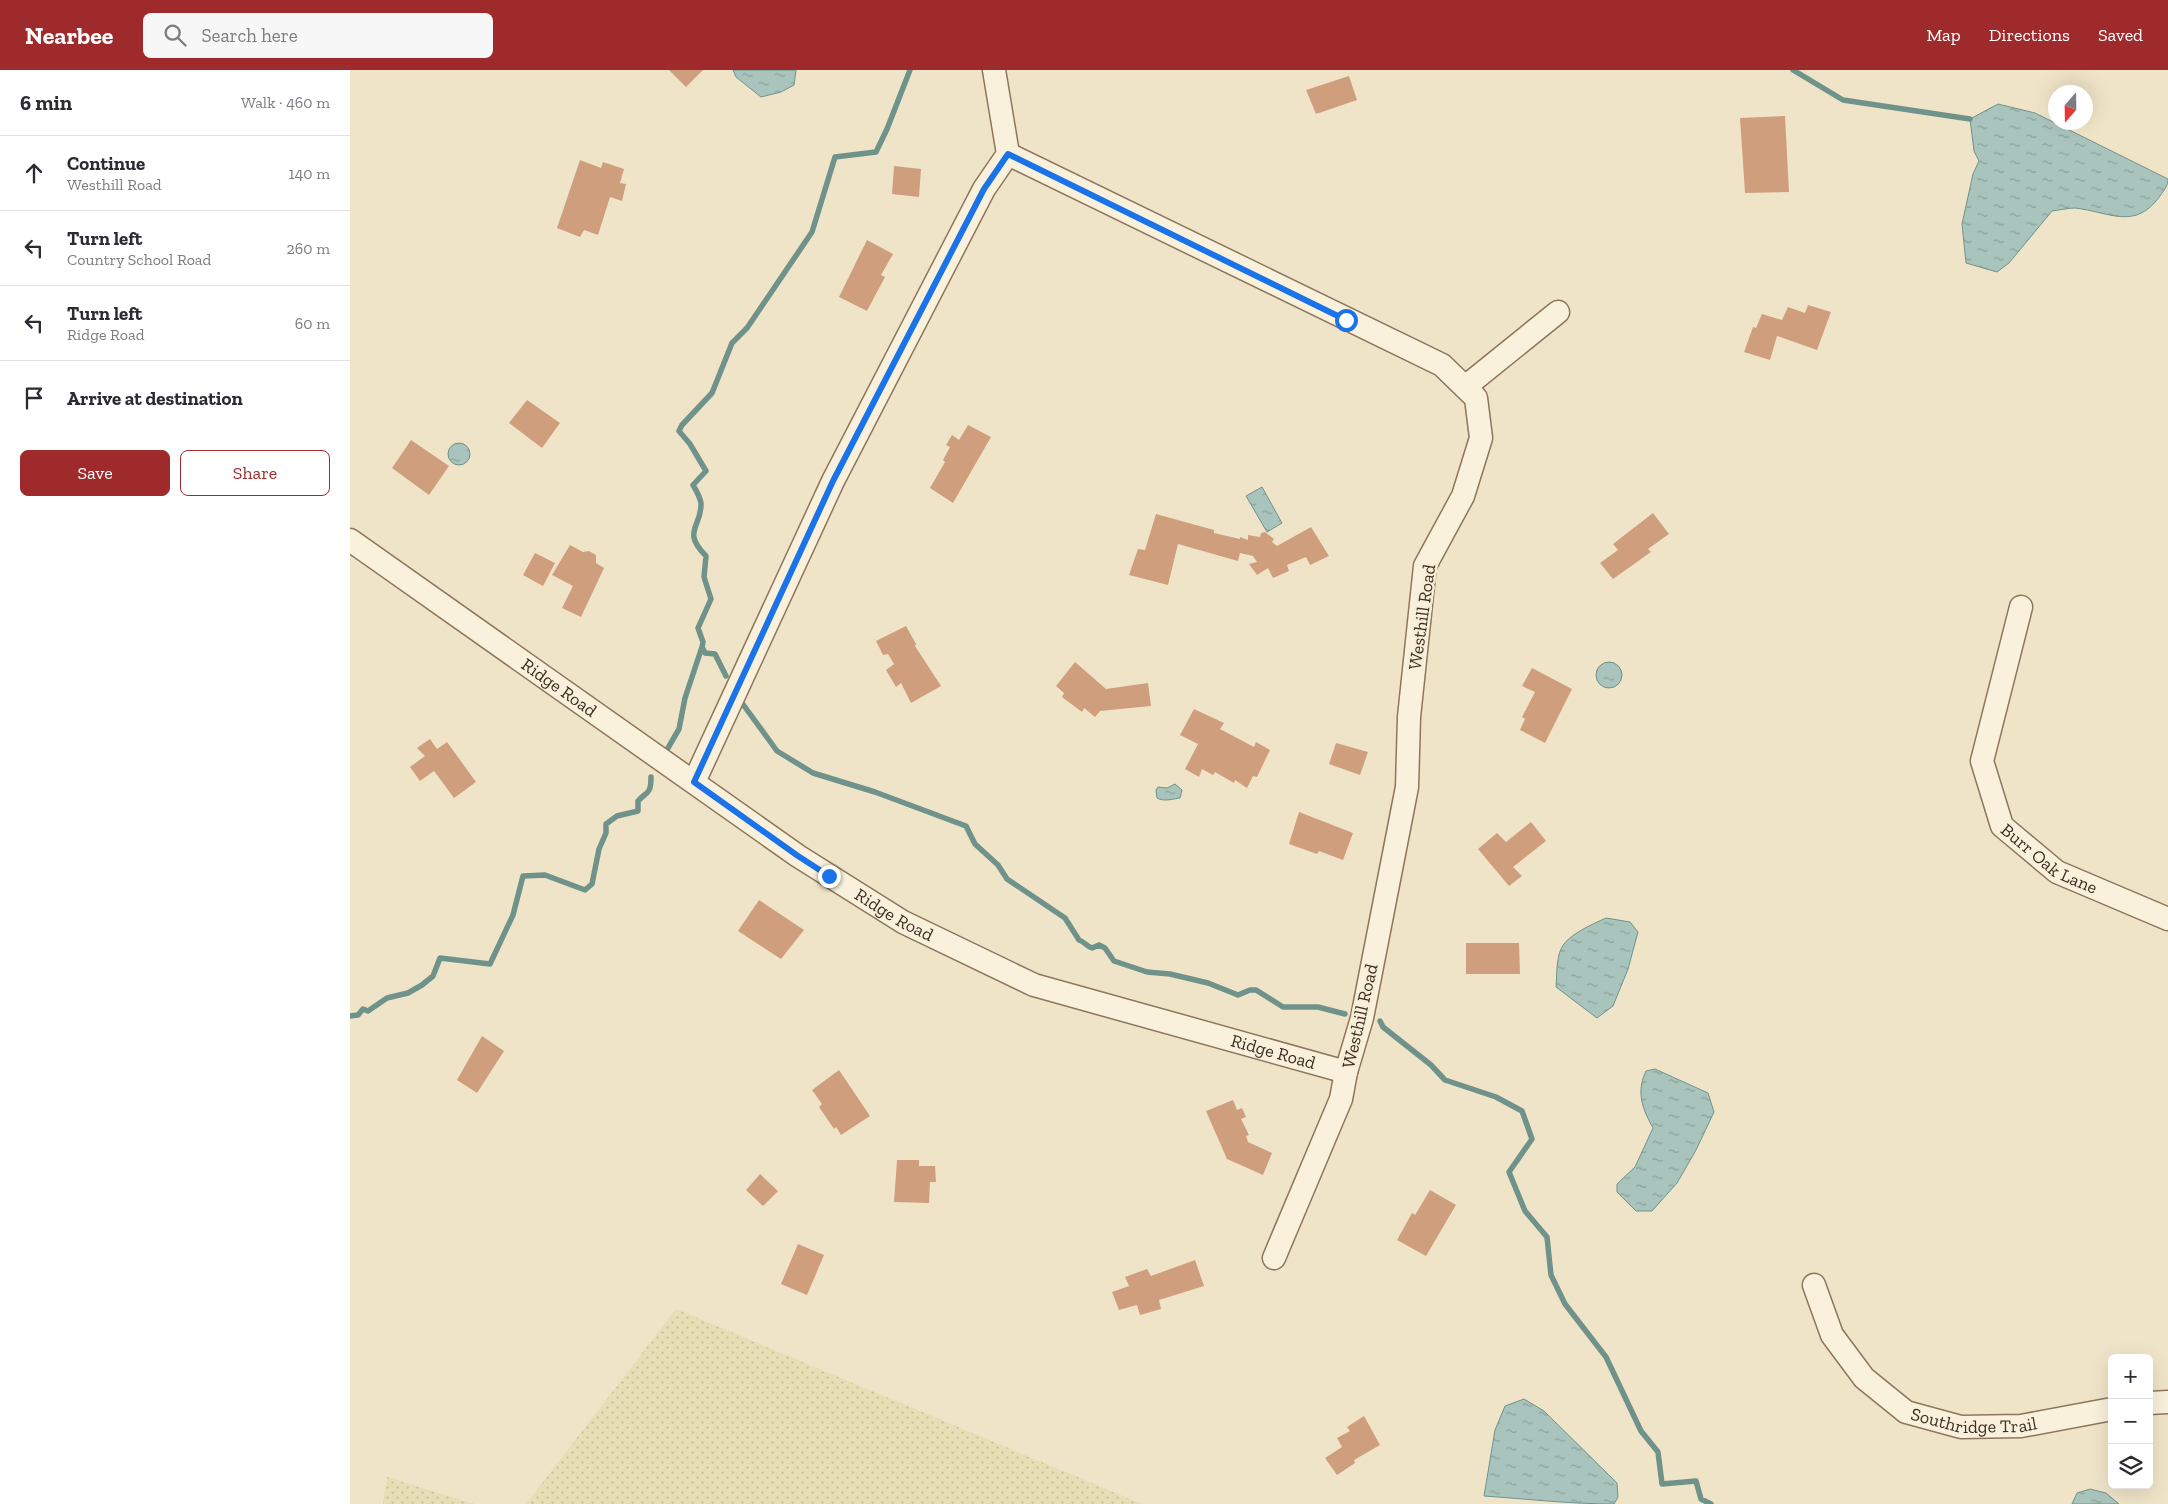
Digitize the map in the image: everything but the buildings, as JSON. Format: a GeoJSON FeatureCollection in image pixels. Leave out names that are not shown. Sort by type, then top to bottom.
{"type":"FeatureCollection","features":[{"type":"Feature","properties":{"kind":"street"},"geometry":{"type":"LineString","coordinates":[[694,782],[833,481],[984,189],[1008,154],[994,70]]}},
{"type":"Feature","properties":{"kind":"street","name":"Westhill Road"},"geometry":{"type":"LineString","coordinates":[[1008,154],[1442,365],[1476,398],[1481,438],[1463,496],[1425,566],[1409,717],[1407,787],[1362,1018],[1346,1072],[1341,1099],[1274,1258]]}},
{"type":"Feature","properties":{"kind":"street"},"geometry":{"type":"LineString","coordinates":[[1464,387],[1558,312]]}},
{"type":"Feature","properties":{"kind":"street","name":"Ridge Road"},"geometry":{"type":"LineString","coordinates":[[350,540],[798,856],[903,922],[1003,972],[1034,984],[1346,1072]]}},
{"type":"Feature","properties":{"kind":"street","name":"Burr Oak Lane"},"geometry":{"type":"LineString","coordinates":[[2020,607],[1982,761],[2002,826],[2058,872],[2168,919]]}},
{"type":"Feature","properties":{"kind":"street","name":"Southridge Trail"},"geometry":{"type":"LineString","coordinates":[[1814,1285],[1832,1335],[1864,1378],[1906,1412],[1961,1427],[1971,1427],[2021,1426],[2108,1409]]}},
{"type":"Feature","properties":{"kind":"street"},"geometry":{"type":"LineString","coordinates":[[2153,1403],[2168,1402]]}},
{"type":"Feature","properties":{"kind":"shaded area"},"geometry":{"type":"Polygon","coordinates":[[[676,1309],[1142,1504],[526,1504],[676,1309]]]}},
{"type":"Feature","properties":{"kind":"shaded area"},"geometry":{"type":"Polygon","coordinates":[[[387,1477],[474,1504],[383,1504],[387,1477]]]}},
{"type":"Feature","properties":{"kind":"water"},"geometry":{"type":"Polygon","coordinates":[[[733,70],[796,70],[794,85],[781,92],[761,97],[736,77],[733,70]]]}},
{"type":"Feature","properties":{"kind":"water"},"geometry":{"type":"Polygon","coordinates":[[[1998,104],[2035,113],[2048,119],[2048,130],[2069,130],[2168,179],[2167,186],[2151,207],[2131,216],[2121,217],[2075,208],[2052,211],[2009,263],[1997,272],[1966,263],[1962,224],[1973,174],[1979,161],[1974,151],[1970,119],[1998,104]]]}},
{"type":"Feature","properties":{"kind":"water"},"geometry":{"type":"Polygon","coordinates":[[[459,443],[467,446],[470,454],[467,462],[459,465],[451,462],[448,454],[451,446],[459,443]]]}},
{"type":"Feature","properties":{"kind":"water"},"geometry":{"type":"Polygon","coordinates":[[[1262,487],[1282,523],[1267,532],[1246,496],[1262,487]]]}},
{"type":"Feature","properties":{"kind":"water"},"geometry":{"type":"Polygon","coordinates":[[[1609,662],[1618,666],[1622,675],[1618,684],[1609,688],[1600,684],[1596,675],[1600,666],[1609,662]]]}},
{"type":"Feature","properties":{"kind":"water"},"geometry":{"type":"Polygon","coordinates":[[[1175,784],[1182,790],[1180,798],[1165,800],[1157,798],[1156,790],[1158,787],[1167,788],[1175,784]]]}},
{"type":"Feature","properties":{"kind":"water"},"geometry":{"type":"Polygon","coordinates":[[[1606,918],[1630,922],[1638,932],[1628,969],[1613,1006],[1597,1018],[1556,987],[1557,966],[1560,951],[1565,942],[1582,930],[1606,918]]]}},
{"type":"Feature","properties":{"kind":"water"},"geometry":{"type":"Polygon","coordinates":[[[1655,1069],[1708,1093],[1714,1112],[1696,1150],[1677,1183],[1652,1211],[1636,1211],[1617,1192],[1617,1184],[1635,1167],[1653,1128],[1643,1107],[1641,1086],[1646,1071],[1655,1069]]]}},
{"type":"Feature","properties":{"kind":"water"},"geometry":{"type":"Polygon","coordinates":[[[1524,1399],[1544,1411],[1617,1483],[1618,1497],[1614,1504],[1484,1496],[1495,1430],[1505,1406],[1524,1399]]]}},
{"type":"Feature","properties":{"kind":"water"},"geometry":{"type":"Polygon","coordinates":[[[2090,1489],[2106,1493],[2119,1504],[2072,1504],[2077,1493],[2090,1489]]]}},
{"type":"Feature","properties":{"kind":"waterway"},"geometry":{"type":"LineString","coordinates":[[726,676],[715,654],[705,653],[698,628],[711,599],[704,577],[706,556],[699,548],[694,535],[701,503],[693,485],[706,471],[690,444],[679,431],[682,425],[712,393],[732,343],[747,328],[812,232],[835,157],[876,152],[910,70]]}},
{"type":"Feature","properties":{"kind":"waterway"},"geometry":{"type":"LineString","coordinates":[[1793,70],[1843,100],[1970,119]]}},
{"type":"Feature","properties":{"kind":"waterway"},"geometry":{"type":"LineString","coordinates":[[668,748],[679,729],[685,698],[702,647]]}},
{"type":"Feature","properties":{"kind":"waterway"},"geometry":{"type":"LineString","coordinates":[[742,703],[777,751],[813,773],[875,792],[966,826],[975,844],[998,865],[1007,879],[1065,918],[1079,940],[1092,948],[1099,945],[1105,948],[1114,961],[1147,972],[1170,974],[1208,983],[1238,995],[1250,990],[1256,990],[1283,1007],[1318,1007],[1345,1014]]}},
{"type":"Feature","properties":{"kind":"waterway"},"geometry":{"type":"LineString","coordinates":[[350,1016],[358,1015],[363,1009],[368,1011],[387,998],[408,993],[422,985],[433,976],[440,958],[490,964],[513,915],[523,876],[545,875],[585,890],[592,884],[599,849],[606,833],[606,824],[617,816],[638,811],[638,801],[648,792],[651,777]]}},
{"type":"Feature","properties":{"kind":"waterway"},"geometry":{"type":"LineString","coordinates":[[1380,1021],[1383,1027],[1431,1065],[1445,1080],[1496,1097],[1522,1111],[1532,1139],[1509,1172],[1525,1211],[1547,1237],[1551,1275],[1565,1304],[1606,1357],[1641,1431],[1658,1452],[1662,1484],[1696,1481],[1701,1499],[1711,1504]]}},
{"type":"Feature","properties":{"kind":"route"},"geometry":{"type":"LineString","coordinates":[[829,876],[694,782],[833,481],[883,381],[984,189],[1008,154],[1346,320]]}}]}
